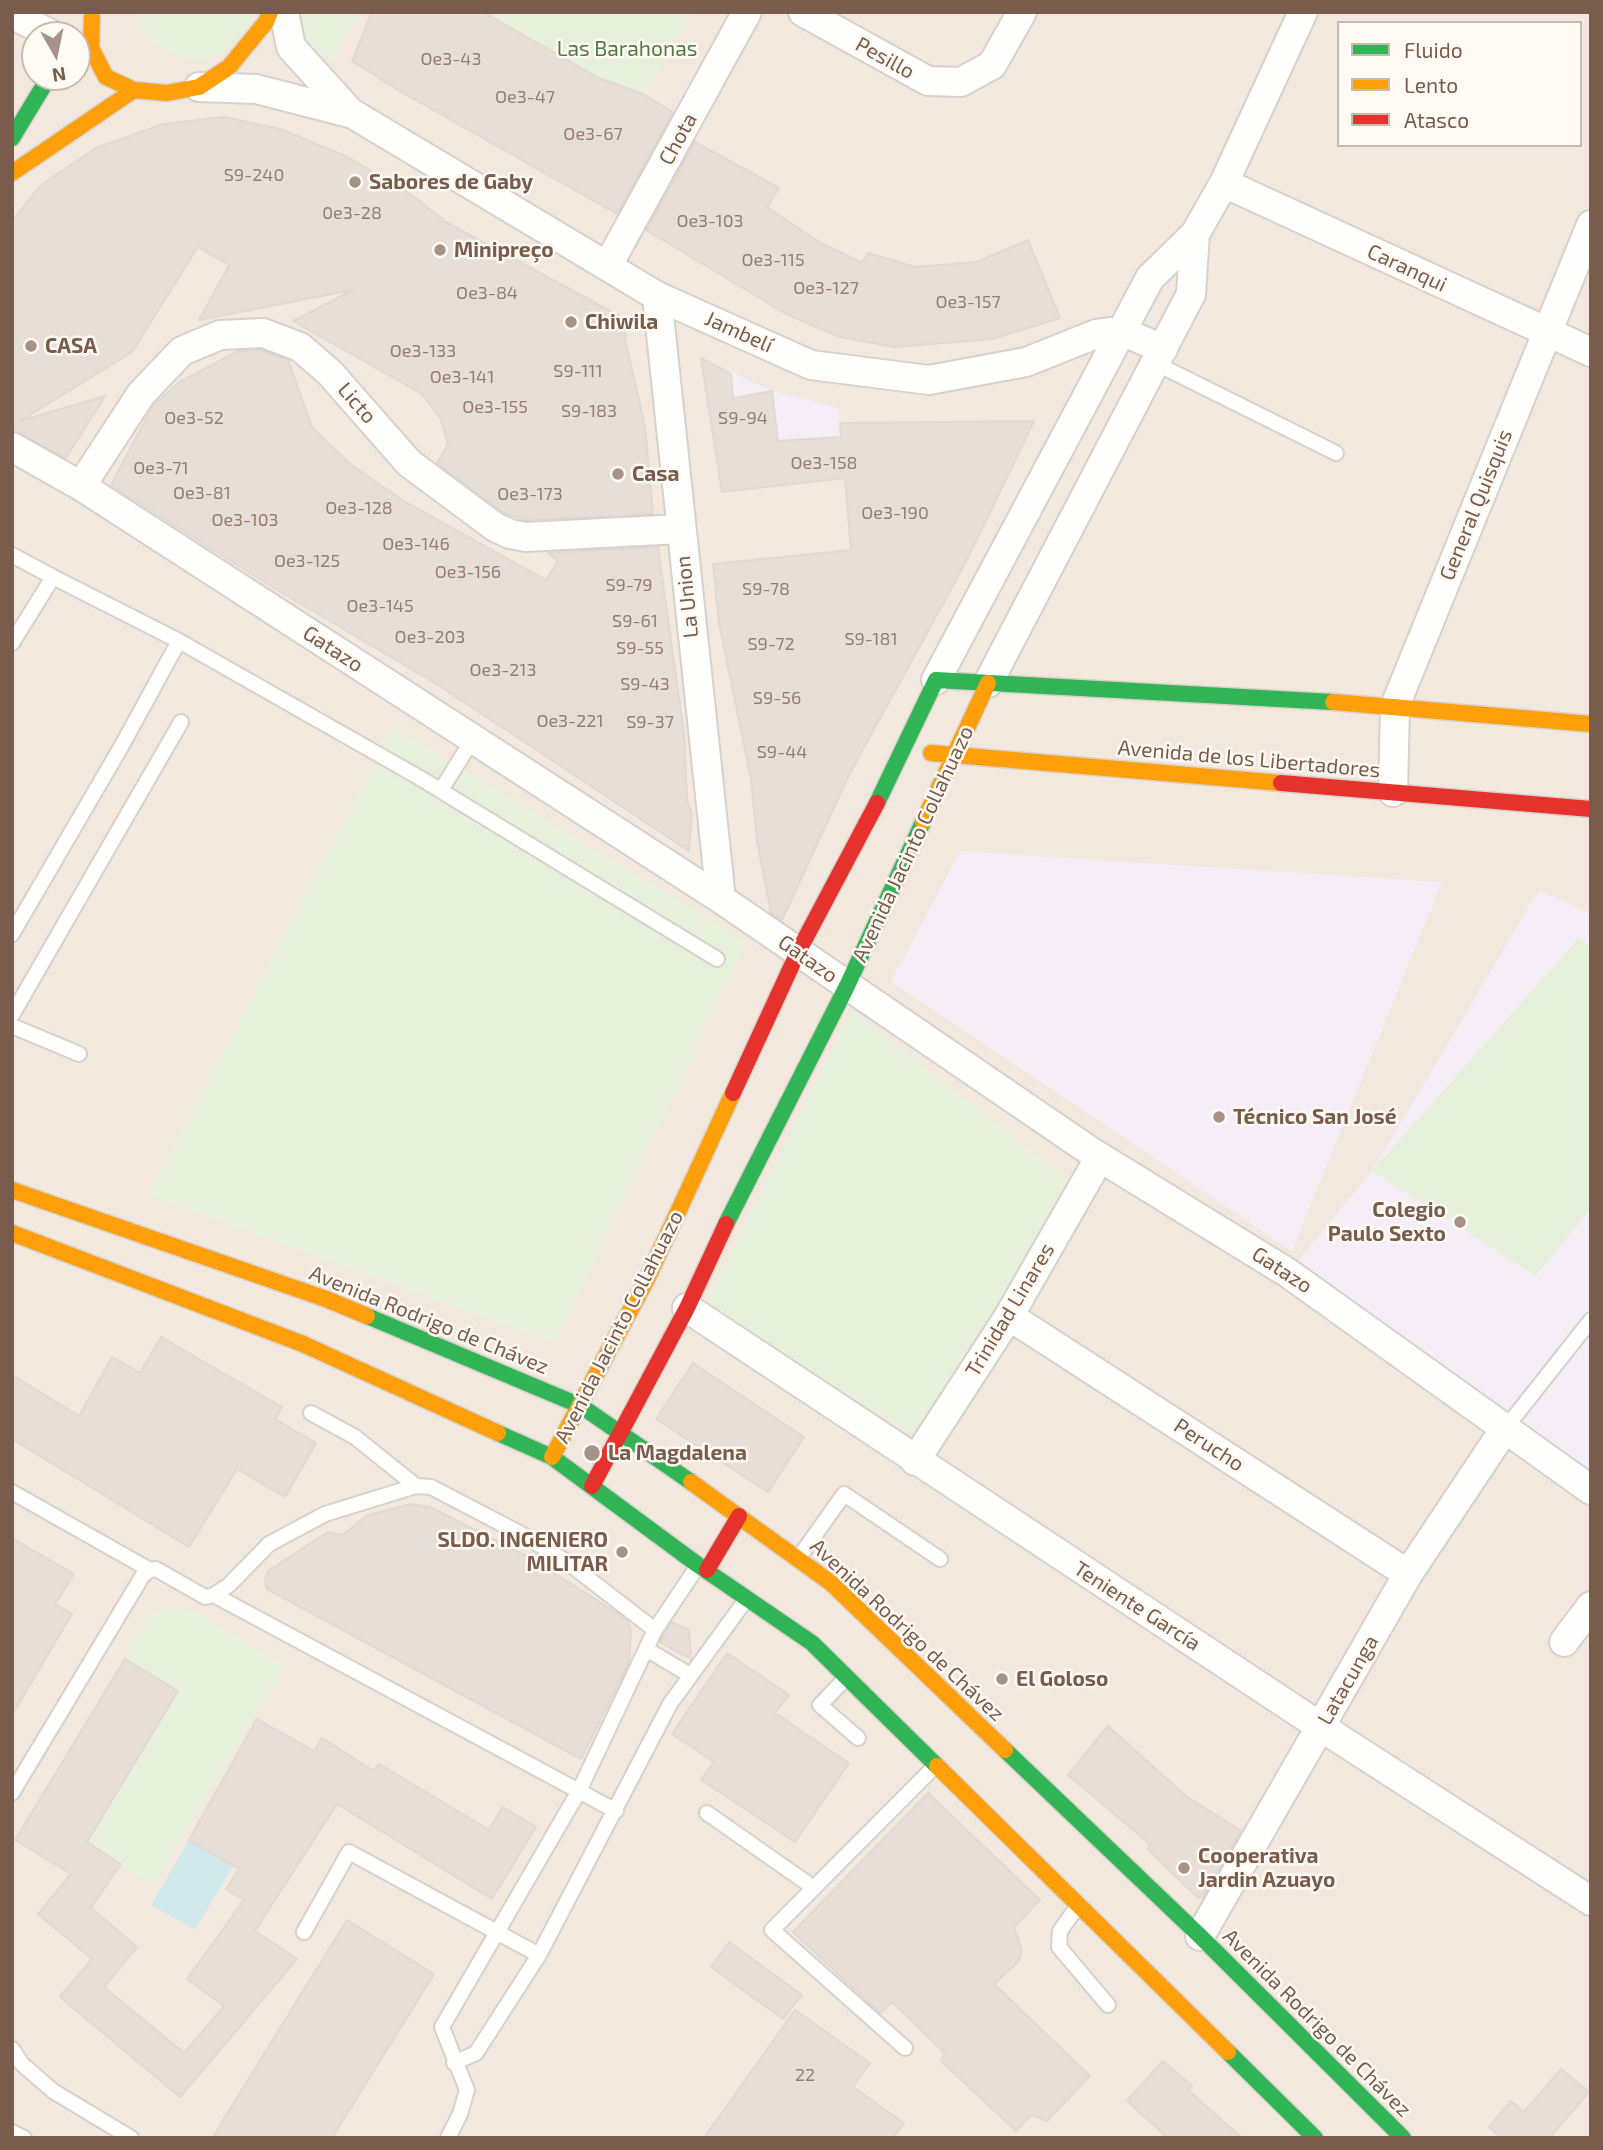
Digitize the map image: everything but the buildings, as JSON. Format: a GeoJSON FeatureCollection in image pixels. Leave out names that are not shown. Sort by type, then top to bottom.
{"type":"FeatureCollection","features":[{"type":"Feature","properties":{"kind":"street"},"geometry":{"type":"LineString","coordinates":[[94,15],[91,48],[106,77],[134,90],[167,93],[199,87],[229,67],[266,22],[270,12]]}},
{"type":"Feature","properties":{"kind":"street","name":"Jambelí"},"geometry":{"type":"LineString","coordinates":[[284,12],[291,47],[353,114]]}},
{"type":"Feature","properties":{"kind":"street","name":"Chota"},"geometry":{"type":"LineString","coordinates":[[608,265],[747,12]]}},
{"type":"Feature","properties":{"kind":"street","name":"Pesillo"},"geometry":{"type":"LineString","coordinates":[[803,12],[928,81],[961,82],[992,65],[1022,12]]}},
{"type":"Feature","properties":{"kind":"street","name":"Avenida Jacinto Collahuazo"},"geometry":{"type":"LineString","coordinates":[[552,1457],[647,1279],[798,952],[904,751],[936,680],[1150,278],[1195,234],[1224,183],[1303,12]]}},
{"type":"Feature","properties":{"kind":"street","name":"Jambelí"},"geometry":{"type":"LineString","coordinates":[[199,87],[256,89],[353,114],[657,296],[811,365],[929,380],[1026,362],[1096,334],[1121,331]]}},
{"type":"Feature","properties":{"kind":"street"},"geometry":{"type":"LineString","coordinates":[[12,173],[134,90]]}},
{"type":"Feature","properties":{"kind":"street"},"geometry":{"type":"LineString","coordinates":[[12,138],[41,91]]}},
{"type":"Feature","properties":{"kind":"street","name":"Caranqui"},"geometry":{"type":"LineString","coordinates":[[1224,183],[1591,352]]}},
{"type":"Feature","properties":{"kind":"street","name":"General Quisquis"},"geometry":{"type":"LineString","coordinates":[[1393,792],[1395,706],[1591,225]]}},
{"type":"Feature","properties":{"kind":"street","name":"Avenida Jacinto Collahuazo"},"geometry":{"type":"LineString","coordinates":[[592,1486],[687,1308],[753,1166],[847,986],[988,684],[1191,294],[1195,234]]}},
{"type":"Feature","properties":{"kind":"street","name":"La Union"},"geometry":{"type":"LineString","coordinates":[[657,296],[721,899]]}},
{"type":"Feature","properties":{"kind":"street"},"geometry":{"type":"LineString","coordinates":[[1121,331],[1159,356]]}},
{"type":"Feature","properties":{"kind":"street","name":"Licto"},"geometry":{"type":"LineString","coordinates":[[80,486],[141,394],[182,351],[220,335],[263,333],[300,347],[330,373],[409,463],[495,527],[526,537],[680,529]]}},
{"type":"Feature","properties":{"kind":"street","name":"Gatazo"},"geometry":{"type":"LineString","coordinates":[[12,447],[80,486],[721,899],[1100,1157],[1289,1273],[1591,1490]]}},
{"type":"Feature","properties":{"kind":"street"},"geometry":{"type":"LineString","coordinates":[[936,680],[1395,706],[1591,724]]}},
{"type":"Feature","properties":{"kind":"street","name":"Avenida de los Libertadores"},"geometry":{"type":"LineString","coordinates":[[904,751],[1591,809]]}},
{"type":"Feature","properties":{"kind":"street","name":"Trinidad Linares"},"geometry":{"type":"LineString","coordinates":[[915,1461],[1009,1316],[1100,1157]]}},
{"type":"Feature","properties":{"kind":"street","name":"Avenida Rodrigo de Chávez"},"geometry":{"type":"LineString","coordinates":[[12,1189],[326,1299],[581,1406],[831,1583],[1200,1936],[1403,2138]]}},
{"type":"Feature","properties":{"kind":"street"},"geometry":{"type":"LineString","coordinates":[[12,1233],[303,1344],[552,1457],[703,1568],[812,1643],[1315,2138]]}},
{"type":"Feature","properties":{"kind":"street","name":"Teniente García"},"geometry":{"type":"LineString","coordinates":[[687,1308],[915,1461],[1591,1901]]}},
{"type":"Feature","properties":{"kind":"street","name":"Perucho"},"geometry":{"type":"LineString","coordinates":[[1009,1316],[1408,1574]]}},
{"type":"Feature","properties":{"kind":"street","name":"Latacunga"},"geometry":{"type":"LineString","coordinates":[[1200,1936],[1408,1574],[1504,1430]]}},
{"type":"Feature","properties":{"kind":"street"},"geometry":{"type":"LineString","coordinates":[[703,1568],[738,1516]]}},
{"type":"Feature","properties":{"kind":"street"},"geometry":{"type":"LineString","coordinates":[[1564,1642],[1591,1606]]}},
{"type":"Feature","properties":{"kind":"lane"},"geometry":{"type":"LineString","coordinates":[[1159,356],[1336,453]]}},
{"type":"Feature","properties":{"kind":"lane"},"geometry":{"type":"LineString","coordinates":[[12,555],[179,641],[441,790],[717,958]]}},
{"type":"Feature","properties":{"kind":"lane"},"geometry":{"type":"LineString","coordinates":[[12,643],[53,577]]}},
{"type":"Feature","properties":{"kind":"lane"},"geometry":{"type":"LineString","coordinates":[[12,934],[179,641]]}},
{"type":"Feature","properties":{"kind":"lane"},"geometry":{"type":"LineString","coordinates":[[12,1015],[181,722]]}},
{"type":"Feature","properties":{"kind":"lane"},"geometry":{"type":"LineString","coordinates":[[441,790],[473,739]]}},
{"type":"Feature","properties":{"kind":"lane"},"geometry":{"type":"LineString","coordinates":[[12,1026],[79,1054]]}},
{"type":"Feature","properties":{"kind":"lane"},"geometry":{"type":"LineString","coordinates":[[1504,1430],[1591,1320]]}},
{"type":"Feature","properties":{"kind":"lane"},"geometry":{"type":"LineString","coordinates":[[312,1413],[355,1437],[416,1486]]}},
{"type":"Feature","properties":{"kind":"lane"},"geometry":{"type":"LineString","coordinates":[[12,1492],[150,1570],[156,1569],[205,1597],[229,1586],[269,1544],[325,1514],[416,1486],[431,1487],[525,1536],[567,1562],[655,1630]]}},
{"type":"Feature","properties":{"kind":"lane"},"geometry":{"type":"LineString","coordinates":[[799,1558],[844,1494],[940,1559]]}},
{"type":"Feature","properties":{"kind":"lane"},"geometry":{"type":"LineString","coordinates":[[448,2138],[460,2114],[467,2090],[454,2063],[442,2027],[579,1791],[655,1630],[703,1568]]}},
{"type":"Feature","properties":{"kind":"lane"},"geometry":{"type":"LineString","coordinates":[[12,1793],[150,1570]]}},
{"type":"Feature","properties":{"kind":"lane"},"geometry":{"type":"LineString","coordinates":[[214,1595],[616,1811]]}},
{"type":"Feature","properties":{"kind":"lane"},"geometry":{"type":"LineString","coordinates":[[454,2063],[476,2053],[539,1955],[616,1811],[638,1763],[690,1675],[747,1598]]}},
{"type":"Feature","properties":{"kind":"lane"},"geometry":{"type":"LineString","coordinates":[[646,1649],[690,1675]]}},
{"type":"Feature","properties":{"kind":"lane"},"geometry":{"type":"LineString","coordinates":[[847,1677],[820,1705],[858,1738]]}},
{"type":"Feature","properties":{"kind":"lane"},"geometry":{"type":"LineString","coordinates":[[905,2048],[772,1930],[936,1765]]}},
{"type":"Feature","properties":{"kind":"lane"},"geometry":{"type":"LineString","coordinates":[[707,1813],[814,1888]]}},
{"type":"Feature","properties":{"kind":"lane"},"geometry":{"type":"LineString","coordinates":[[304,1932],[349,1852],[539,1955]]}},
{"type":"Feature","properties":{"kind":"lane"},"geometry":{"type":"LineString","coordinates":[[1078,1905],[1060,1931],[1059,1947],[1108,2005]]}},
{"type":"Feature","properties":{"kind":"lane"},"geometry":{"type":"LineString","coordinates":[[12,2049],[22,2064],[53,2091],[131,2138]]}},
{"type":"Feature","properties":{"kind":"lane"},"geometry":{"type":"LineString","coordinates":[[12,2132],[24,2138]]}},
{"type":"Feature","properties":{"kind":"shaded area","name":"La Magdalena"},"geometry":{"type":"Polygon","coordinates":[[[12,12],[1591,12],[1591,2138],[12,2138],[12,12]]]}},
{"type":"Feature","properties":{"kind":"shaded area"},"geometry":{"type":"Polygon","coordinates":[[[701,358],[772,391],[839,408],[845,478],[722,492],[701,358]]]}},
{"type":"Feature","properties":{"kind":"shaded area","name":"Técnico San José"},"geometry":{"type":"Polygon","coordinates":[[[960,851],[1442,882],[1292,1251],[891,982],[960,851]]]}},
{"type":"Feature","properties":{"kind":"shaded area","name":"Colegio Paulo Sexto"},"geometry":{"type":"Polygon","coordinates":[[[1539,890],[1591,914],[1591,1488],[1288,1273],[1372,1171],[1539,890]]]}},
{"type":"Feature","properties":{"kind":"green space"},"geometry":{"type":"Polygon","coordinates":[[[135,12],[259,12],[223,54],[203,59],[183,58],[164,50],[148,37],[135,12]]]}},
{"type":"Feature","properties":{"kind":"green space"},"geometry":{"type":"Polygon","coordinates":[[[296,12],[358,12],[332,63],[303,44],[296,12]]]}},
{"type":"Feature","properties":{"kind":"green space","name":"Las Barahonas"},"geometry":{"type":"Polygon","coordinates":[[[483,12],[693,12],[644,94],[599,78],[483,12]]]}},
{"type":"Feature","properties":{"kind":"green space"},"geometry":{"type":"Polygon","coordinates":[[[393,727],[746,942],[555,1343],[148,1195],[393,727]]]}},
{"type":"Feature","properties":{"kind":"green space"},"geometry":{"type":"Polygon","coordinates":[[[1579,938],[1591,947],[1591,1208],[1536,1276],[1372,1171],[1579,938]]]}},
{"type":"Feature","properties":{"kind":"green space"},"geometry":{"type":"Polygon","coordinates":[[[852,1010],[1078,1188],[921,1440],[705,1307],[852,1010]]]}},
{"type":"Feature","properties":{"kind":"green space"},"geometry":{"type":"Polygon","coordinates":[[[173,1606],[195,1612],[285,1666],[153,1886],[87,1842],[178,1691],[125,1659],[132,1637],[152,1613],[173,1606]]]}},
{"type":"Feature","properties":{"kind":"water"},"geometry":{"type":"Polygon","coordinates":[[[189,1840],[233,1866],[195,1930],[151,1905],[189,1840]]]}},
{"type":"Feature","properties":{"kind":"traffic: fast"},"geometry":{"type":"LineString","coordinates":[[12,138],[41,91]]}},
{"type":"Feature","properties":{"kind":"traffic: fast"},"geometry":{"type":"LineString","coordinates":[[877,803],[936,680],[1333,702]]}},
{"type":"Feature","properties":{"kind":"traffic: fast"},"geometry":{"type":"LineString","coordinates":[[726,1224],[847,986],[923,822]]}},
{"type":"Feature","properties":{"kind":"traffic: fast"},"geometry":{"type":"LineString","coordinates":[[367,1316],[581,1406],[691,1482]]}},
{"type":"Feature","properties":{"kind":"traffic: fast"},"geometry":{"type":"LineString","coordinates":[[498,1433],[552,1457],[698,1565],[812,1643],[937,1766]]}},
{"type":"Feature","properties":{"kind":"traffic: fast"},"geometry":{"type":"LineString","coordinates":[[1005,1750],[1200,1936],[1403,2138]]}},
{"type":"Feature","properties":{"kind":"traffic: fast"},"geometry":{"type":"LineString","coordinates":[[1228,2052],[1315,2138]]}},
{"type":"Feature","properties":{"kind":"traffic: slow"},"geometry":{"type":"LineString","coordinates":[[92,17],[91,48],[106,77],[134,90],[167,93],[199,87],[229,67],[266,22],[270,12]]}},
{"type":"Feature","properties":{"kind":"traffic: slow"},"geometry":{"type":"LineString","coordinates":[[12,173],[134,90]]}},
{"type":"Feature","properties":{"kind":"traffic: slow"},"geometry":{"type":"LineString","coordinates":[[923,822],[988,683]]}},
{"type":"Feature","properties":{"kind":"traffic: slow"},"geometry":{"type":"LineString","coordinates":[[1333,702],[1591,724]]}},
{"type":"Feature","properties":{"kind":"traffic: slow"},"geometry":{"type":"LineString","coordinates":[[931,753],[1281,783]]}},
{"type":"Feature","properties":{"kind":"traffic: slow"},"geometry":{"type":"LineString","coordinates":[[552,1457],[647,1279],[733,1093]]}},
{"type":"Feature","properties":{"kind":"traffic: slow"},"geometry":{"type":"LineString","coordinates":[[12,1190],[326,1299],[367,1316]]}},
{"type":"Feature","properties":{"kind":"traffic: slow"},"geometry":{"type":"LineString","coordinates":[[12,1233],[303,1344],[498,1433]]}},
{"type":"Feature","properties":{"kind":"traffic: slow"},"geometry":{"type":"LineString","coordinates":[[691,1482],[831,1583],[1005,1750]]}},
{"type":"Feature","properties":{"kind":"traffic: slow"},"geometry":{"type":"LineString","coordinates":[[937,1766],[1228,2052]]}},
{"type":"Feature","properties":{"kind":"traffic: jam"},"geometry":{"type":"LineString","coordinates":[[1281,783],[1591,809]]}},
{"type":"Feature","properties":{"kind":"traffic: jam"},"geometry":{"type":"LineString","coordinates":[[733,1093],[798,952],[877,803]]}},
{"type":"Feature","properties":{"kind":"traffic: jam"},"geometry":{"type":"LineString","coordinates":[[592,1486],[687,1308],[726,1224]]}},
{"type":"Feature","properties":{"kind":"traffic: jam"},"geometry":{"type":"LineString","coordinates":[[707,1570],[739,1516]]}},
{"type":"Feature","properties":{"kind":"place","name":"Sabores de Gaby"},"geometry":{"type":"Point","coordinates":[355,182]}},
{"type":"Feature","properties":{"kind":"place","name":"Minipreço"},"geometry":{"type":"Point","coordinates":[440,250]}},
{"type":"Feature","properties":{"kind":"place","name":"Chiwila"},"geometry":{"type":"Point","coordinates":[571,322]}},
{"type":"Feature","properties":{"kind":"place","name":"CASA"},"geometry":{"type":"Point","coordinates":[31,346]}},
{"type":"Feature","properties":{"kind":"place","name":"Casa"},"geometry":{"type":"Point","coordinates":[618,474]}},
{"type":"Feature","properties":{"kind":"place","name":"Técnico San José"},"geometry":{"type":"Point","coordinates":[1219,1117]}},
{"type":"Feature","properties":{"kind":"place","name":"Colegio Paulo Sexto"},"geometry":{"type":"Point","coordinates":[1460,1222]}},
{"type":"Feature","properties":{"kind":"place","name":"La Magdalena"},"geometry":{"type":"Point","coordinates":[592,1453]}},
{"type":"Feature","properties":{"kind":"place","name":"SLDO. INGENIERO MILITAR"},"geometry":{"type":"Point","coordinates":[622,1552]}},
{"type":"Feature","properties":{"kind":"place","name":"El Goloso"},"geometry":{"type":"Point","coordinates":[1002,1679]}},
{"type":"Feature","properties":{"kind":"place","name":"Cooperativa Jardin Azuayo"},"geometry":{"type":"Point","coordinates":[1184,1868]}}]}
